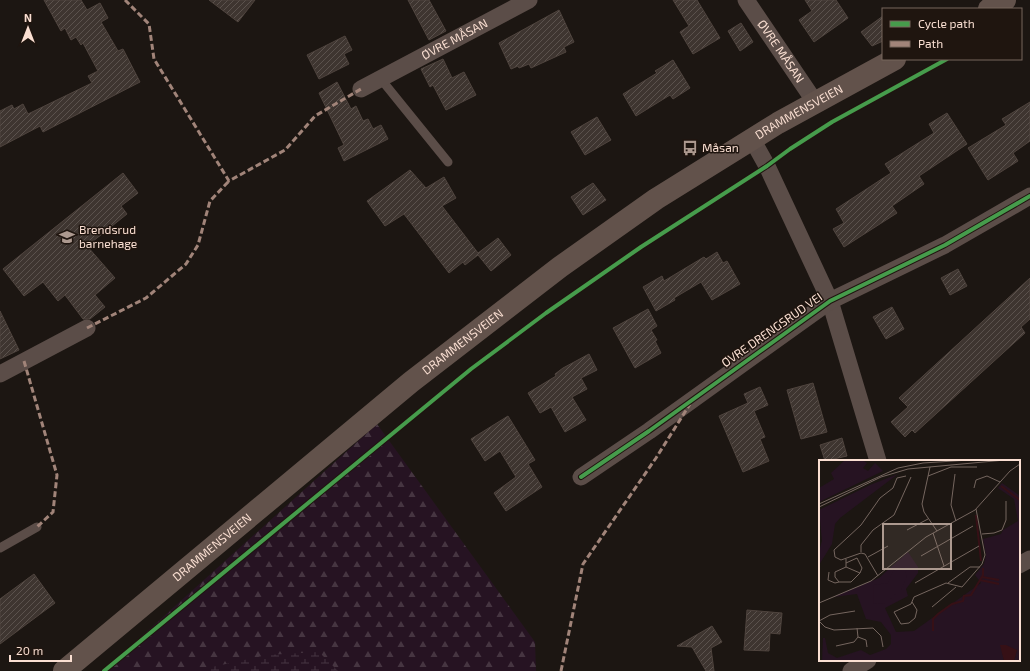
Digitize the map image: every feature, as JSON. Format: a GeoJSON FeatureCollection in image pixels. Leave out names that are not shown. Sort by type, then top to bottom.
{"type":"FeatureCollection","features":[{"type":"Feature","properties":{"kind":"main road"},"geometry":{"type":"LineString","coordinates":[[991,8],[1006,0]]}},
{"type":"Feature","properties":{"kind":"main road","name":"DRAMMENSVEIEN"},"geometry":{"type":"LineString","coordinates":[[64,671],[404,387],[486,322],[637,212],[752,139],[815,102],[893,60]]}},
{"type":"Feature","properties":{"kind":"street","name":"ØVRE MÅSAN"},"geometry":{"type":"LineString","coordinates":[[361,89],[529,0]]}},
{"type":"Feature","properties":{"kind":"street","name":"ØVRE MÅSAN"},"geometry":{"type":"LineString","coordinates":[[746,0],[815,102]]}},
{"type":"Feature","properties":{"kind":"street","name":"ØVRE DRENGSRUD VEI"},"geometry":{"type":"LineString","coordinates":[[752,139],[767,166],[830,301],[878,460]]}},
{"type":"Feature","properties":{"kind":"street","name":"ØVRE DRENGSRUD VEI"},"geometry":{"type":"LineString","coordinates":[[580,477],[649,430],[830,301],[945,245],[1030,196]]}},
{"type":"Feature","properties":{"kind":"street"},"geometry":{"type":"LineString","coordinates":[[0,374],[87,328]]}},
{"type":"Feature","properties":{"kind":"street"},"geometry":{"type":"LineString","coordinates":[[1020,565],[1030,559]]}},
{"type":"Feature","properties":{"kind":"street"},"geometry":{"type":"LineString","coordinates":[[851,671],[866,661]]}},
{"type":"Feature","properties":{"kind":"lane"},"geometry":{"type":"LineString","coordinates":[[380,78],[448,162]]}},
{"type":"Feature","properties":{"kind":"lane"},"geometry":{"type":"LineString","coordinates":[[0,548],[37,527]]}},
{"type":"Feature","properties":{"kind":"green space"},"geometry":{"type":"Polygon","coordinates":[[[377,424],[535,642],[536,671],[103,671],[377,424]]]}},
{"type":"Feature","properties":{"kind":"green space"},"geometry":{"type":"Polygon","coordinates":[[[319,652],[338,671],[204,671],[207,668],[267,655],[319,652]]]}},
{"type":"Feature","properties":{"kind":"building"},"geometry":{"type":"Polygon","coordinates":[[[44,0],[81,0],[87,10],[100,3],[108,18],[101,22],[118,51],[123,49],[140,82],[43,132],[40,126],[0,147],[0,111],[12,105],[14,109],[23,104],[28,114],[92,83],[88,76],[98,71],[83,43],[81,45],[76,37],[71,40],[65,28],[61,31],[44,0]]]}},
{"type":"Feature","properties":{"kind":"building"},"geometry":{"type":"Polygon","coordinates":[[[209,0],[255,0],[238,22],[209,0]]]}},
{"type":"Feature","properties":{"kind":"building"},"geometry":{"type":"Polygon","coordinates":[[[408,0],[429,0],[446,31],[429,40],[408,0]]]}},
{"type":"Feature","properties":{"kind":"building"},"geometry":{"type":"Polygon","coordinates":[[[673,0],[697,0],[720,38],[693,54],[680,32],[689,26],[673,0]]]}},
{"type":"Feature","properties":{"kind":"building"},"geometry":{"type":"Polygon","coordinates":[[[805,0],[836,0],[848,18],[814,42],[799,20],[812,11],[805,0]]]}},
{"type":"Feature","properties":{"kind":"building"},"geometry":{"type":"Polygon","coordinates":[[[559,10],[574,42],[564,47],[566,52],[531,68],[529,64],[511,69],[499,43],[559,10]]]}},
{"type":"Feature","properties":{"kind":"building"},"geometry":{"type":"Polygon","coordinates":[[[882,17],[882,41],[872,46],[861,32],[882,17]]]}},
{"type":"Feature","properties":{"kind":"building"},"geometry":{"type":"Polygon","coordinates":[[[741,23],[753,42],[740,51],[728,31],[741,23]]]}},
{"type":"Feature","properties":{"kind":"building"},"geometry":{"type":"Polygon","coordinates":[[[345,36],[352,50],[344,54],[349,64],[319,79],[307,55],[345,36]]]}},
{"type":"Feature","properties":{"kind":"building"},"geometry":{"type":"Polygon","coordinates":[[[443,59],[452,78],[464,72],[476,95],[446,110],[433,85],[430,87],[421,69],[443,59]]]}},
{"type":"Feature","properties":{"kind":"building"},"geometry":{"type":"Polygon","coordinates":[[[673,60],[690,88],[673,99],[670,95],[636,116],[623,94],[657,73],[655,71],[673,60]]]}},
{"type":"Feature","properties":{"kind":"building"},"geometry":{"type":"Polygon","coordinates":[[[337,82],[351,109],[356,106],[363,121],[368,119],[373,129],[381,125],[388,139],[344,161],[338,148],[344,145],[319,93],[337,82]]]}},
{"type":"Feature","properties":{"kind":"building"},"geometry":{"type":"Polygon","coordinates":[[[1030,102],[1030,141],[1013,153],[1018,161],[988,180],[968,148],[1006,125],[1002,119],[1030,102]]]}},
{"type":"Feature","properties":{"kind":"building"},"geometry":{"type":"Polygon","coordinates":[[[947,113],[967,144],[919,176],[924,184],[892,206],[897,213],[844,247],[833,229],[844,223],[836,209],[891,173],[885,164],[934,133],[929,124],[947,113]]]}},
{"type":"Feature","properties":{"kind":"building"},"geometry":{"type":"Polygon","coordinates":[[[597,117],[611,140],[585,155],[571,132],[597,117]]]}},
{"type":"Feature","properties":{"kind":"building"},"geometry":{"type":"Polygon","coordinates":[[[410,170],[426,188],[444,177],[456,198],[442,206],[478,253],[498,238],[511,255],[491,271],[478,255],[465,265],[463,262],[449,273],[404,214],[385,226],[367,201],[410,170]]]}},
{"type":"Feature","properties":{"kind":"building"},"geometry":{"type":"Polygon","coordinates":[[[123,173],[138,193],[121,206],[127,214],[87,246],[115,278],[95,295],[105,307],[90,319],[83,319],[65,295],[58,301],[43,282],[24,296],[3,269],[123,173]]]}},
{"type":"Feature","properties":{"kind":"building"},"geometry":{"type":"Polygon","coordinates":[[[593,183],[606,200],[583,215],[571,197],[593,183]]]}},
{"type":"Feature","properties":{"kind":"building"},"geometry":{"type":"Polygon","coordinates":[[[717,252],[723,263],[727,261],[740,284],[712,300],[701,282],[656,311],[643,287],[662,276],[664,281],[704,257],[706,259],[717,252]]]}},
{"type":"Feature","properties":{"kind":"building"},"geometry":{"type":"Polygon","coordinates":[[[958,269],[967,286],[950,295],[941,278],[958,269]]]}},
{"type":"Feature","properties":{"kind":"building"},"geometry":{"type":"Polygon","coordinates":[[[1030,278],[1030,319],[1021,327],[1025,333],[915,433],[912,430],[905,437],[891,422],[908,407],[899,398],[1030,278]]]}},
{"type":"Feature","properties":{"kind":"building"},"geometry":{"type":"Polygon","coordinates":[[[892,307],[904,329],[886,339],[873,317],[892,307]]]}},
{"type":"Feature","properties":{"kind":"building"},"geometry":{"type":"Polygon","coordinates":[[[648,309],[657,326],[651,330],[657,340],[655,341],[661,353],[635,368],[613,328],[648,309]]]}},
{"type":"Feature","properties":{"kind":"building"},"geometry":{"type":"Polygon","coordinates":[[[0,311],[19,350],[0,359],[0,311]]]}},
{"type":"Feature","properties":{"kind":"building"},"geometry":{"type":"Polygon","coordinates":[[[589,354],[597,370],[581,378],[587,389],[572,397],[586,420],[565,432],[551,407],[540,413],[528,393],[556,376],[555,374],[563,368],[589,354]]]}},
{"type":"Feature","properties":{"kind":"building"},"geometry":{"type":"Polygon","coordinates":[[[813,383],[827,432],[801,439],[787,390],[813,383]]]}},
{"type":"Feature","properties":{"kind":"building"},"geometry":{"type":"Polygon","coordinates":[[[760,387],[768,405],[754,411],[765,437],[760,439],[769,461],[743,472],[719,416],[748,403],[744,394],[760,387]]]}},
{"type":"Feature","properties":{"kind":"building"},"geometry":{"type":"Polygon","coordinates":[[[508,416],[535,460],[528,464],[542,487],[506,511],[494,493],[516,477],[500,451],[485,461],[471,439],[508,416]]]}},
{"type":"Feature","properties":{"kind":"building"},"geometry":{"type":"Polygon","coordinates":[[[842,438],[847,456],[825,460],[820,445],[842,438]]]}},
{"type":"Feature","properties":{"kind":"building"},"geometry":{"type":"Polygon","coordinates":[[[34,574],[55,603],[0,644],[0,599],[34,574]]]}},
{"type":"Feature","properties":{"kind":"building"},"geometry":{"type":"Polygon","coordinates":[[[747,610],[782,613],[780,634],[770,633],[769,651],[744,650],[747,610]]]}},
{"type":"Feature","properties":{"kind":"building"},"geometry":{"type":"Polygon","coordinates":[[[712,626],[722,642],[711,648],[714,671],[706,671],[692,647],[677,646],[712,626]]]}},
{"type":"Feature","properties":{"kind":"marked path"},"geometry":{"type":"LineString","coordinates":[[125,0],[149,24],[154,59],[229,181],[285,150],[315,116],[361,89]]}},
{"type":"Feature","properties":{"kind":"marked path"},"geometry":{"type":"LineString","coordinates":[[87,328],[146,298],[186,264],[198,245],[210,201],[229,181]]}},
{"type":"Feature","properties":{"kind":"marked path"},"geometry":{"type":"LineString","coordinates":[[24,361],[57,475],[53,512],[37,527]]}},
{"type":"Feature","properties":{"kind":"marked path"},"geometry":{"type":"LineString","coordinates":[[561,671],[583,564],[656,458],[690,404]]}},
{"type":"Feature","properties":{"kind":"cycle path"},"geometry":{"type":"LineString","coordinates":[[104,671],[471,369],[546,313],[641,247],[767,166],[832,122],[945,60]]}},
{"type":"Feature","properties":{"kind":"cycle path"},"geometry":{"type":"LineString","coordinates":[[581,477],[649,431],[830,301],[945,245],[1030,196]]}},
{"type":"Feature","properties":{"kind":"place","name":"Måsan"},"geometry":{"type":"Point","coordinates":[690,148]}},
{"type":"Feature","properties":{"kind":"place","name":"Brendsrud barnehage"},"geometry":{"type":"Point","coordinates":[67,237]}}]}
